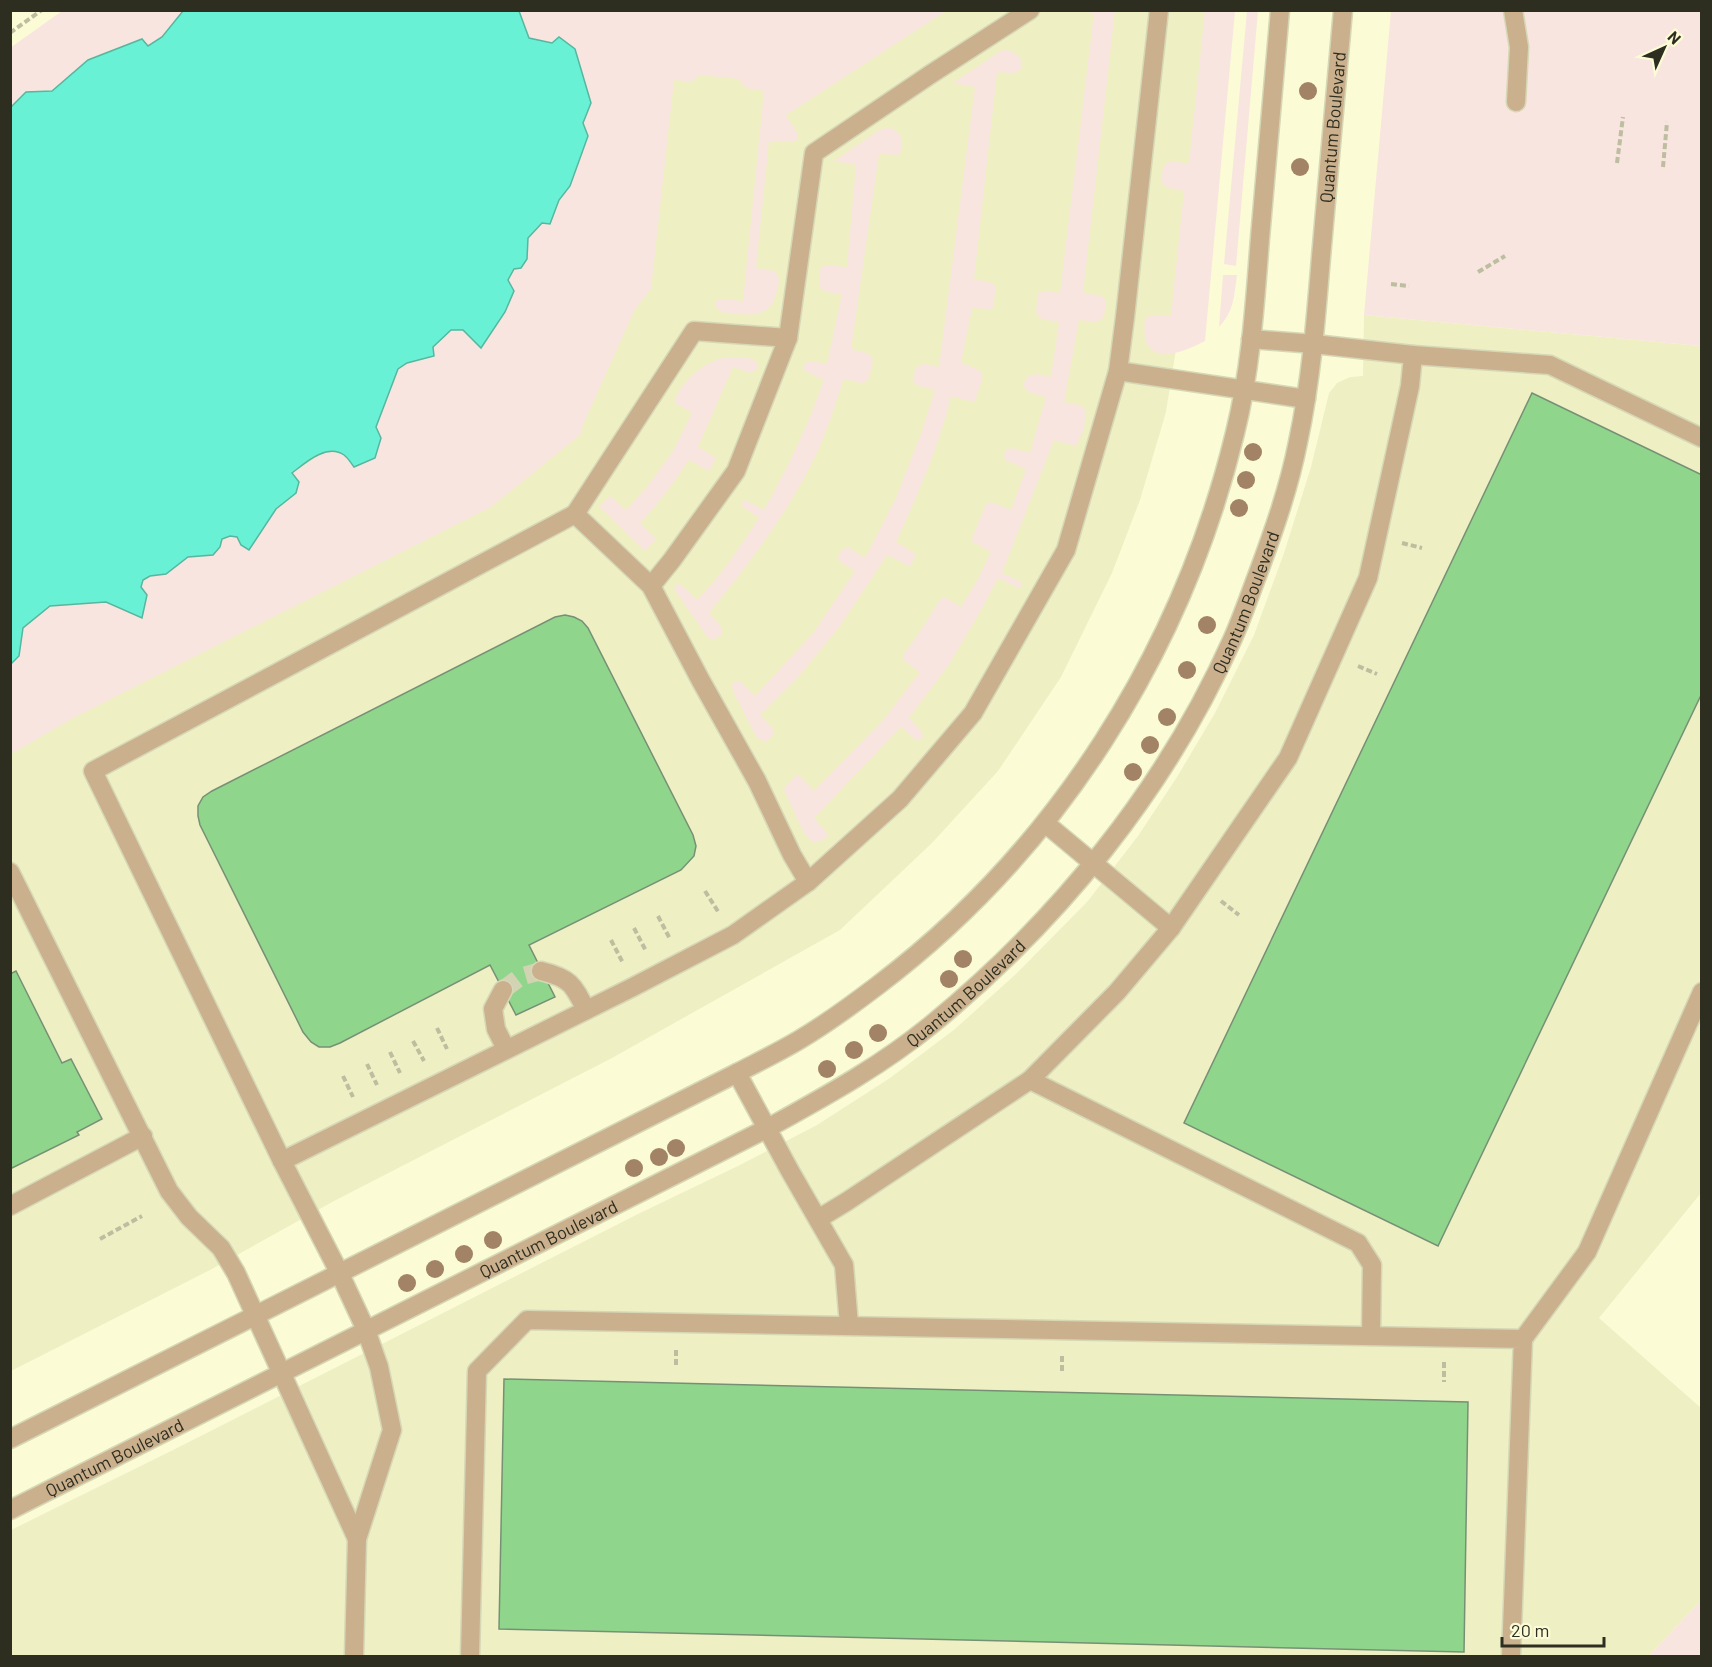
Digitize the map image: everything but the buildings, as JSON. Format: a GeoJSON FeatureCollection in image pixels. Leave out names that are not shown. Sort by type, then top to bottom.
{"type":"FeatureCollection","features":[{"type":"Feature","properties":{"kind":"street"},"geometry":{"type":"LineString","coordinates":[[651,586],[736,471],[788,338],[814,153],[1030,10]]}},
{"type":"Feature","properties":{"kind":"street"},"geometry":{"type":"LineString","coordinates":[[282,1161],[733,935],[807,882],[900,799],[973,713],[1066,550],[1118,370],[1159,10]]}},
{"type":"Feature","properties":{"kind":"street"},"geometry":{"type":"LineString","coordinates":[[10,1438],[799,1040],[901,968],[947,928],[992,884],[1045,824],[1072,788],[1138,684],[1166,630],[1211,516],[1235,432],[1251,339],[1280,10]]}},
{"type":"Feature","properties":{"kind":"street","name":"Quantum Boulevard"},"geometry":{"type":"LineString","coordinates":[[10,1510],[768,1128],[844,1086],[930,1026],[980,983],[1024,940],[1093,863],[1140,801],[1174,750],[1233,638],[1275,525],[1298,444],[1314,344],[1343,10]]}},
{"type":"Feature","properties":{"kind":"street"},"geometry":{"type":"LineString","coordinates":[[1513,10],[1519,47],[1516,102]]}},
{"type":"Feature","properties":{"kind":"street"},"geometry":{"type":"LineString","coordinates":[[354,1656],[357,1539],[392,1430],[378,1367],[366,1330],[339,1272],[282,1161],[93,771],[575,514],[694,331],[788,338]]}},
{"type":"Feature","properties":{"kind":"street"},"geometry":{"type":"LineString","coordinates":[[1251,339],[1413,355],[1550,365],[1701,438]]}},
{"type":"Feature","properties":{"kind":"street"},"geometry":{"type":"LineString","coordinates":[[818,1219],[1030,1080],[1117,992],[1171,928],[1288,758],[1368,578],[1410,386],[1413,355]]}},
{"type":"Feature","properties":{"kind":"street"},"geometry":{"type":"LineString","coordinates":[[1118,370],[1306,399]]}},
{"type":"Feature","properties":{"kind":"street"},"geometry":{"type":"LineString","coordinates":[[575,514],[651,586],[757,781],[807,882]]}},
{"type":"Feature","properties":{"kind":"street"},"geometry":{"type":"LineString","coordinates":[[1045,824],[1171,928]]}},
{"type":"Feature","properties":{"kind":"street"},"geometry":{"type":"LineString","coordinates":[[10,872],[169,1191],[189,1217],[221,1248],[242,1286],[357,1539]]}},
{"type":"Feature","properties":{"kind":"street"},"geometry":{"type":"LineString","coordinates":[[541,971],[560,975],[575,988],[586,1010]]}},
{"type":"Feature","properties":{"kind":"street"},"geometry":{"type":"LineString","coordinates":[[503,990],[494,1009],[496,1029],[506,1049]]}},
{"type":"Feature","properties":{"kind":"street"},"geometry":{"type":"LineString","coordinates":[[1511,1656],[1523,1339],[1587,1252],[1701,992]]}},
{"type":"Feature","properties":{"kind":"street"},"geometry":{"type":"LineString","coordinates":[[737,1073],[844,1264],[849,1325]]}},
{"type":"Feature","properties":{"kind":"street"},"geometry":{"type":"LineString","coordinates":[[1030,1080],[1358,1243],[1372,1264],[1371,1336]]}},
{"type":"Feature","properties":{"kind":"street"},"geometry":{"type":"LineString","coordinates":[[10,1206],[143,1136]]}},
{"type":"Feature","properties":{"kind":"street"},"geometry":{"type":"LineString","coordinates":[[470,1656],[477,1371],[527,1320],[1523,1339]]}},
{"type":"Feature","properties":{"kind":"path"},"geometry":{"type":"LineString","coordinates":[[10,33],[42,10]]}},
{"type":"Feature","properties":{"kind":"path"},"geometry":{"type":"LineString","coordinates":[[1617,163],[1623,117]]}},
{"type":"Feature","properties":{"kind":"path"},"geometry":{"type":"LineString","coordinates":[[1663,167],[1667,122]]}},
{"type":"Feature","properties":{"kind":"path"},"geometry":{"type":"LineString","coordinates":[[1478,272],[1505,255]]}},
{"type":"Feature","properties":{"kind":"path"},"geometry":{"type":"LineString","coordinates":[[1391,284],[1409,286]]}},
{"type":"Feature","properties":{"kind":"path"},"geometry":{"type":"LineString","coordinates":[[1398,542],[1422,548]]}},
{"type":"Feature","properties":{"kind":"path"},"geometry":{"type":"LineString","coordinates":[[1354,664],[1377,674]]}},
{"type":"Feature","properties":{"kind":"path"},"geometry":{"type":"LineString","coordinates":[[705,891],[720,915]]}},
{"type":"Feature","properties":{"kind":"path"},"geometry":{"type":"LineString","coordinates":[[1220,900],[1239,915]]}},
{"type":"Feature","properties":{"kind":"path"},"geometry":{"type":"LineString","coordinates":[[658,916],[671,942]]}},
{"type":"Feature","properties":{"kind":"path"},"geometry":{"type":"LineString","coordinates":[[634,928],[648,953]]}},
{"type":"Feature","properties":{"kind":"path"},"geometry":{"type":"LineString","coordinates":[[611,940],[624,965]]}},
{"type":"Feature","properties":{"kind":"path"},"geometry":{"type":"LineString","coordinates":[[437,1028],[449,1053]]}},
{"type":"Feature","properties":{"kind":"path"},"geometry":{"type":"LineString","coordinates":[[413,1041],[426,1065]]}},
{"type":"Feature","properties":{"kind":"path"},"geometry":{"type":"LineString","coordinates":[[390,1052],[402,1077]]}},
{"type":"Feature","properties":{"kind":"path"},"geometry":{"type":"LineString","coordinates":[[367,1064],[379,1089]]}},
{"type":"Feature","properties":{"kind":"path"},"geometry":{"type":"LineString","coordinates":[[342,1076],[356,1101]]}},
{"type":"Feature","properties":{"kind":"path"},"geometry":{"type":"LineString","coordinates":[[100,1239],[142,1216]]}},
{"type":"Feature","properties":{"kind":"path"},"geometry":{"type":"LineString","coordinates":[[676,1341],[676,1365]]}},
{"type":"Feature","properties":{"kind":"path"},"geometry":{"type":"LineString","coordinates":[[1062,1350],[1062,1374]]}},
{"type":"Feature","properties":{"kind":"path"},"geometry":{"type":"LineString","coordinates":[[1444,1358],[1444,1382]]}},
{"type":"Feature","properties":{"kind":"shaded area"},"geometry":{"type":"Polygon","coordinates":[[[62,11],[183,11],[162,37],[148,46],[141,39],[88,60],[52,91],[26,92],[11,107],[10,48],[62,11]]]}},
{"type":"Feature","properties":{"kind":"shaded area"},"geometry":{"type":"Polygon","coordinates":[[[519,11],[946,11],[786,115],[797,133],[798,138],[794,142],[769,141],[756,268],[774,271],[778,275],[776,294],[768,309],[761,313],[746,315],[720,312],[715,305],[716,301],[721,299],[743,301],[764,91],[746,87],[740,79],[699,75],[693,82],[674,80],[651,289],[635,309],[581,434],[491,507],[73,718],[11,754],[11,664],[19,655],[23,628],[50,606],[106,602],[141,587],[143,580],[150,576],[166,574],[188,557],[213,555],[228,537],[237,537],[241,545],[249,550],[276,509],[296,493],[292,473],[326,451],[343,454],[376,428],[398,369],[407,363],[424,360],[433,347],[451,330],[463,330],[481,347],[508,280],[515,269],[527,259],[528,238],[542,223],[550,224],[559,200],[570,186],[552,43],[529,38],[519,11]]]}},
{"type":"Feature","properties":{"kind":"shaded area"},"geometry":{"type":"Polygon","coordinates":[[[940,11],[1216,11],[1176,349],[1166,412],[1140,500],[1112,573],[1061,677],[998,771],[932,843],[840,930],[612,1058],[334,1201],[210,1270],[11,1371],[11,724],[657,83],[940,11]]]}},
{"type":"Feature","properties":{"kind":"shaded area"},"geometry":{"type":"Polygon","coordinates":[[[1077,11],[1115,11],[1083,293],[1102,296],[1106,302],[1104,316],[1098,322],[1079,320],[1064,402],[1079,405],[1086,410],[1084,429],[1076,446],[1054,440],[1002,573],[1021,582],[1022,585],[1020,588],[998,578],[950,663],[909,718],[921,731],[923,737],[917,741],[901,727],[814,818],[827,833],[827,837],[818,842],[811,841],[804,833],[784,790],[785,787],[796,775],[800,776],[814,791],[884,719],[920,672],[903,660],[903,655],[940,600],[945,597],[961,607],[991,552],[971,541],[986,504],[991,502],[1011,510],[1026,469],[1005,460],[1004,456],[1006,450],[1011,448],[1030,453],[1046,397],[1028,392],[1023,386],[1030,375],[1051,377],[1059,322],[1041,319],[1036,312],[1038,294],[1044,291],[1060,293],[1094,13],[1077,11]]]}},
{"type":"Feature","properties":{"kind":"shaded area"},"geometry":{"type":"Polygon","coordinates":[[[1205,11],[1235,11],[1205,341],[1182,351],[1162,354],[1153,351],[1148,345],[1145,318],[1153,315],[1171,315],[1184,191],[1168,188],[1161,182],[1165,164],[1168,162],[1189,163],[1205,11]]]}},
{"type":"Feature","properties":{"kind":"shaded area"},"geometry":{"type":"Polygon","coordinates":[[[1247,11],[1258,11],[1236,266],[1224,264],[1247,11]]]}},
{"type":"Feature","properties":{"kind":"shaded area"},"geometry":{"type":"Polygon","coordinates":[[[1391,11],[1701,11],[1701,346],[1364,315],[1391,11]]]}},
{"type":"Feature","properties":{"kind":"shaded area"},"geometry":{"type":"Polygon","coordinates":[[[1004,50],[1018,55],[1022,66],[1015,73],[997,72],[974,279],[992,283],[996,287],[991,309],[972,308],[961,363],[982,374],[976,399],[973,402],[951,396],[934,452],[896,542],[916,554],[911,565],[887,555],[840,626],[800,675],[760,715],[773,729],[774,733],[767,742],[757,738],[732,685],[735,681],[741,682],[755,696],[814,632],[855,571],[839,561],[838,556],[848,547],[865,558],[896,498],[935,390],[916,385],[913,380],[916,367],[925,364],[939,367],[975,87],[953,83],[1004,50]]]}},
{"type":"Feature","properties":{"kind":"shaded area"},"geometry":{"type":"Polygon","coordinates":[[[886,128],[899,133],[902,145],[899,155],[879,154],[851,349],[867,353],[872,358],[869,376],[866,382],[861,383],[844,379],[819,447],[792,499],[753,557],[709,613],[722,629],[722,635],[712,640],[706,635],[674,589],[677,584],[681,585],[697,600],[714,581],[759,518],[741,503],[745,500],[764,510],[797,446],[824,380],[803,370],[804,365],[809,361],[827,364],[842,294],[826,292],[820,288],[820,269],[824,265],[847,267],[856,165],[834,161],[879,130],[886,128]]]}},
{"type":"Feature","properties":{"kind":"shaded area"},"geometry":{"type":"Polygon","coordinates":[[[1223,275],[1237,275],[1230,309],[1219,327],[1223,275]]]}},
{"type":"Feature","properties":{"kind":"shaded area"},"geometry":{"type":"Polygon","coordinates":[[[1364,315],[1701,346],[1701,1193],[1599,1318],[1701,1408],[1701,1600],[1649,1656],[11,1656],[11,1530],[817,1125],[890,1078],[955,1029],[1017,973],[1087,902],[1138,836],[1215,713],[1254,635],[1284,553],[1311,467],[1329,393],[1337,383],[1350,377],[1363,376],[1364,315]]]}},
{"type":"Feature","properties":{"kind":"shaded area"},"geometry":{"type":"Polygon","coordinates":[[[739,357],[753,359],[758,364],[758,368],[751,373],[733,367],[698,447],[716,458],[709,471],[689,460],[660,501],[640,523],[656,539],[645,551],[599,506],[610,496],[626,510],[647,487],[673,451],[692,413],[674,402],[687,380],[701,368],[716,360],[739,357]]]}},
{"type":"Feature","properties":{"kind":"shaded area"},"geometry":{"type":"Polygon","coordinates":[[[1701,1600],[1701,1656],[1649,1656],[1701,1600]]]}},
{"type":"Feature","properties":{"kind":"water"},"geometry":{"type":"Polygon","coordinates":[[[183,11],[519,11],[529,38],[552,43],[559,37],[575,49],[591,103],[583,123],[588,136],[570,186],[559,200],[550,224],[542,223],[528,238],[527,259],[521,268],[514,269],[508,280],[514,291],[505,312],[481,348],[463,330],[451,330],[433,347],[434,356],[407,363],[398,369],[376,427],[381,438],[375,458],[354,467],[345,456],[331,451],[310,460],[292,473],[299,482],[296,493],[276,509],[249,550],[241,545],[237,537],[230,536],[222,539],[220,547],[213,555],[188,557],[166,574],[150,576],[143,580],[141,587],[147,595],[142,618],[106,602],[50,606],[23,628],[19,656],[11,664],[11,107],[26,92],[52,91],[88,60],[142,39],[148,46],[162,37],[183,11]]]}},
{"type":"Feature","properties":{"kind":"tunnel"},"geometry":{"type":"LineString","coordinates":[[503,990],[520,977],[541,971]]}}]}
